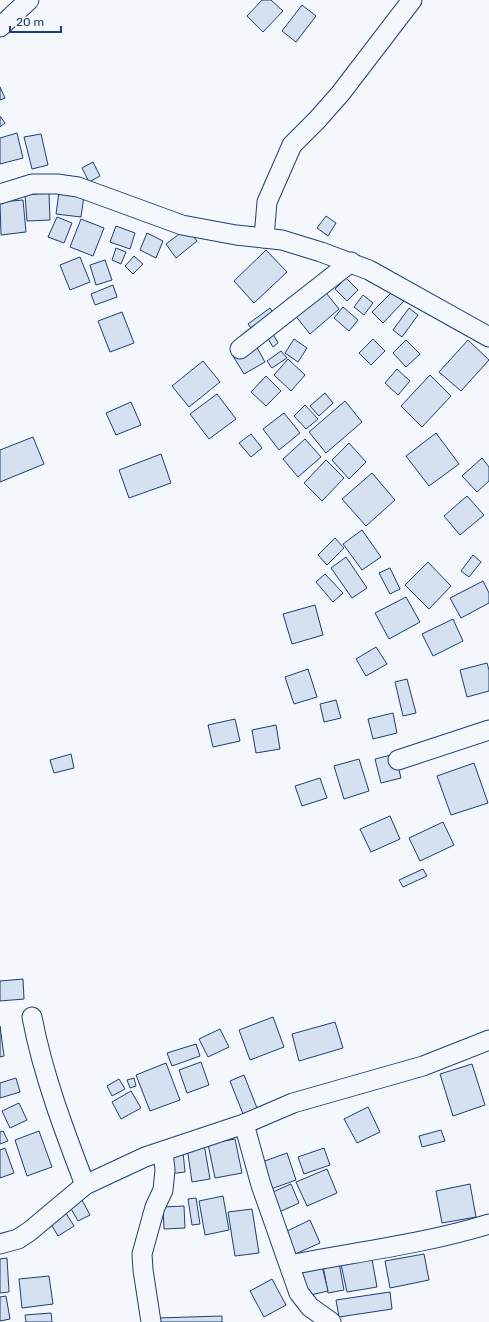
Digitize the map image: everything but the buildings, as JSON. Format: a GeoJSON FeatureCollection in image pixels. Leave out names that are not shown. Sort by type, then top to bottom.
{"type":"FeatureCollection","features":[{"type":"Feature","properties":{"kind":"street"},"geometry":{"type":"LineString","coordinates":[[0,27],[29,0]]}},
{"type":"Feature","properties":{"kind":"street"},"geometry":{"type":"LineString","coordinates":[[264,238],[267,202],[292,145],[340,94],[412,0]]}},
{"type":"Feature","properties":{"kind":"street"},"geometry":{"type":"LineString","coordinates":[[0,194],[32,184],[57,184],[78,187],[182,225],[236,235],[282,240],[352,262],[489,337]]}},
{"type":"Feature","properties":{"kind":"street"},"geometry":{"type":"LineString","coordinates":[[240,349],[352,262]]}},
{"type":"Feature","properties":{"kind":"street"},"geometry":{"type":"LineString","coordinates":[[398,760],[489,730]]}},
{"type":"Feature","properties":{"kind":"street"},"geometry":{"type":"LineString","coordinates":[[32,1017],[49,1086],[85,1185]]}},
{"type":"Feature","properties":{"kind":"street"},"geometry":{"type":"LineString","coordinates":[[0,1244],[18,1239],[30,1231],[85,1185],[145,1157],[244,1124],[293,1103],[423,1066],[489,1040]]}},
{"type":"Feature","properties":{"kind":"street"},"geometry":{"type":"LineString","coordinates":[[244,1124],[261,1185],[303,1300],[331,1322]]}},
{"type":"Feature","properties":{"kind":"street"},"geometry":{"type":"LineString","coordinates":[[151,1322],[142,1254],[155,1207],[163,1190],[165,1174],[163,1152]]}},
{"type":"Feature","properties":{"kind":"street"},"geometry":{"type":"LineString","coordinates":[[290,1265],[362,1251],[416,1243],[489,1224]]}}]}
